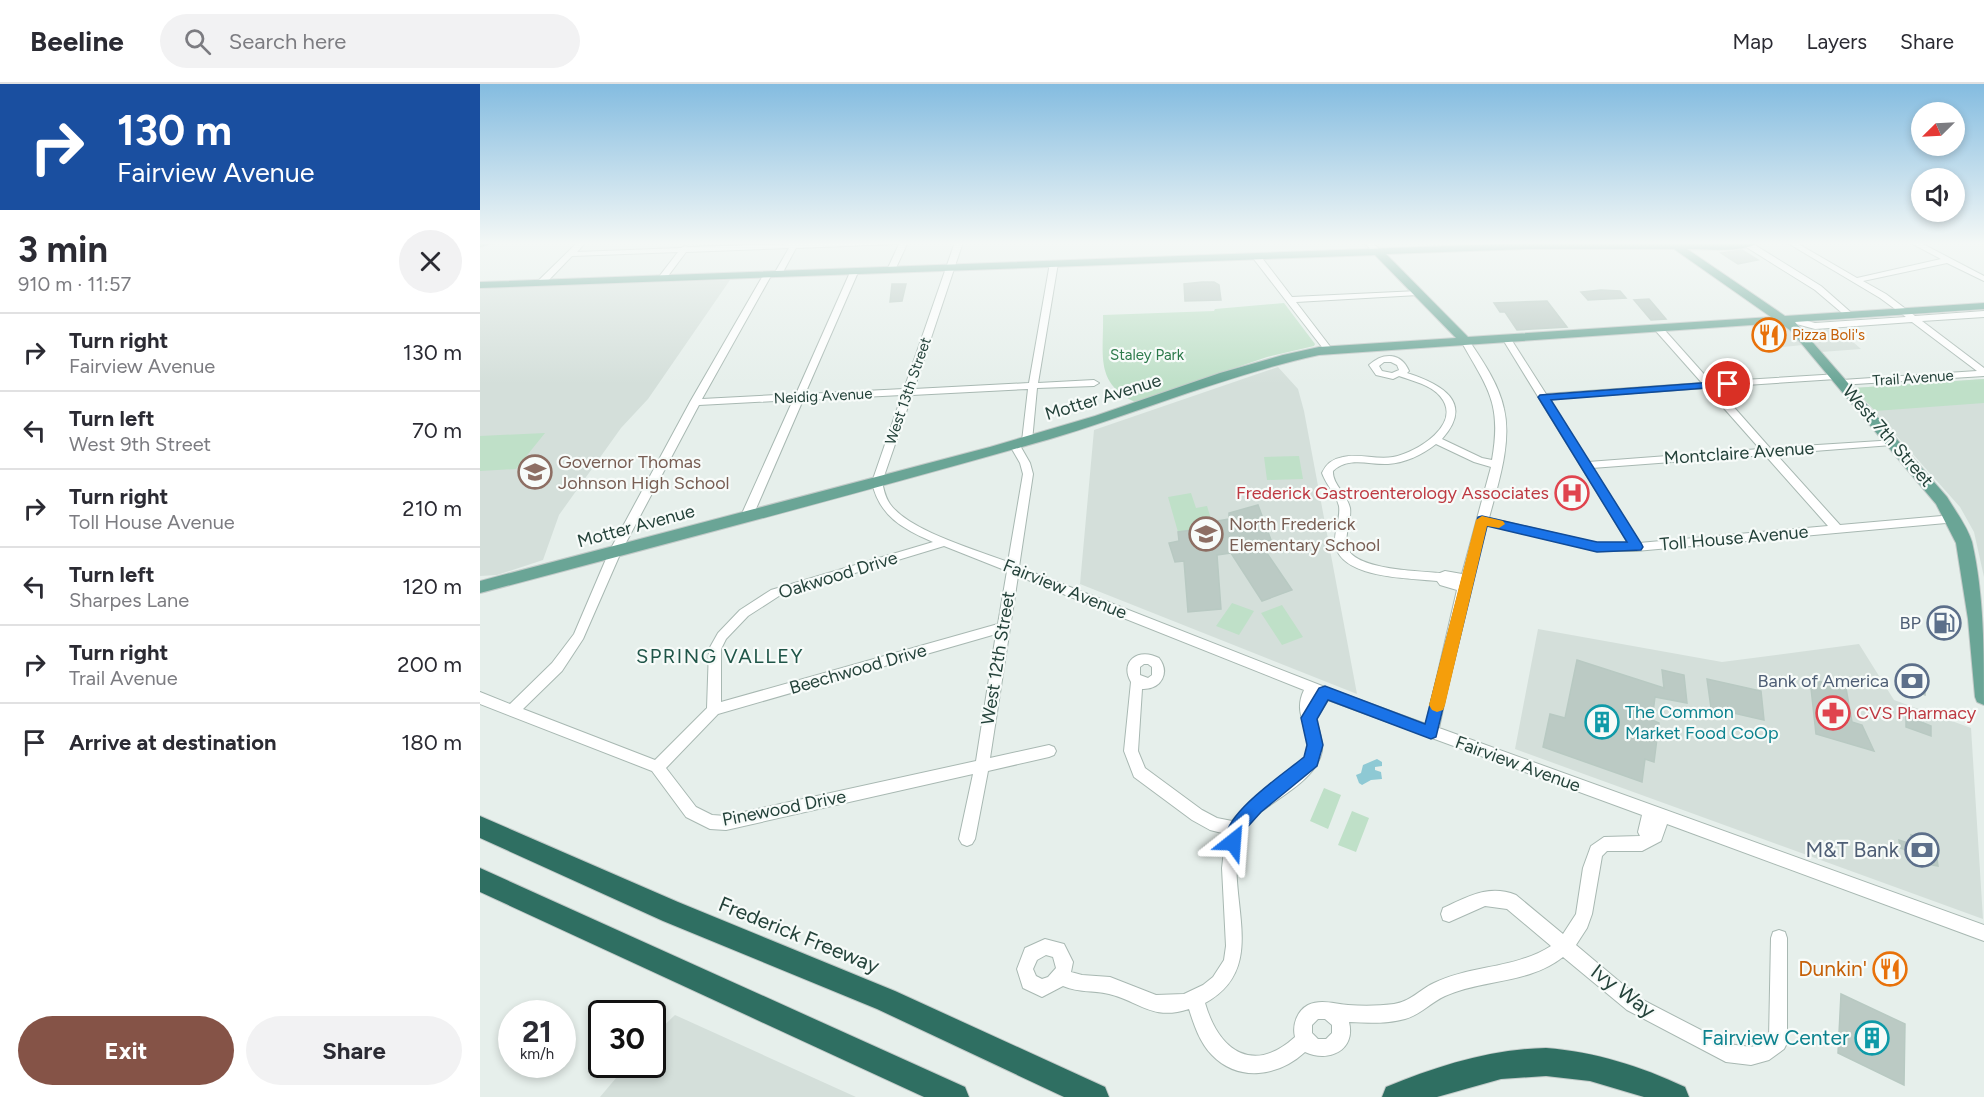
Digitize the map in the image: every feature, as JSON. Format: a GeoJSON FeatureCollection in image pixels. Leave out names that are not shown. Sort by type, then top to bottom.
{"type":"FeatureCollection","features":[{"type":"Feature","properties":{"kind":"highway","name":"Frederick Freeway"},"geometry":{"type":"LineString","coordinates":[[480,826],[672,912],[886,1000],[1095,1097]]}},
{"type":"Feature","properties":{"kind":"highway"},"geometry":{"type":"LineString","coordinates":[[480,880],[955,1097]]}},
{"type":"Feature","properties":{"kind":"highway"},"geometry":{"type":"LineString","coordinates":[[1396,1097],[1503,1065],[1555,1062],[1631,1078],[1675,1097]]}},
{"type":"Feature","properties":{"kind":"main road"},"geometry":{"type":"LineString","coordinates":[[1414,289],[1465,341]]}},
{"type":"Feature","properties":{"kind":"main road","name":"West 7th Street"},"geometry":{"type":"LineString","coordinates":[[1742,289],[1789,320],[1928,482],[1953,519],[1964,543],[1977,620],[1984,697]]}},
{"type":"Feature","properties":{"kind":"main road","name":"Motter Avenue"},"geometry":{"type":"LineString","coordinates":[[480,587],[746,518],[1021,442],[1133,409],[1281,359],[1328,349],[1851,316],[1911,315],[1984,306]]}},
{"type":"Feature","properties":{"kind":"street"},"geometry":{"type":"LineString","coordinates":[[512,711],[557,667],[573,646],[585,625],[615,552],[696,402],[764,289]]}},
{"type":"Feature","properties":{"kind":"street"},"geometry":{"type":"LineString","coordinates":[[746,518],[847,289]]}},
{"type":"Feature","properties":{"kind":"street","name":"West 13th Street"},"geometry":{"type":"LineString","coordinates":[[877,482],[942,289]]}},
{"type":"Feature","properties":{"kind":"street"},"geometry":{"type":"LineString","coordinates":[[1021,442],[1049,289]]}},
{"type":"Feature","properties":{"kind":"street"},"geometry":{"type":"LineString","coordinates":[[1283,289],[1328,349]]}},
{"type":"Feature","properties":{"kind":"street"},"geometry":{"type":"LineString","coordinates":[[1820,289],[1851,316]]}},
{"type":"Feature","properties":{"kind":"street"},"geometry":{"type":"LineString","coordinates":[[1871,289],[1911,315],[1984,372]]}},
{"type":"Feature","properties":{"kind":"street"},"geometry":{"type":"LineString","coordinates":[[1292,300],[1418,293]]}},
{"type":"Feature","properties":{"kind":"street"},"geometry":{"type":"LineString","coordinates":[[1789,320],[1812,326],[1911,315],[1984,314]]}},
{"type":"Feature","properties":{"kind":"street"},"geometry":{"type":"LineString","coordinates":[[1658,328],[1836,528]]}},
{"type":"Feature","properties":{"kind":"street"},"geometry":{"type":"LineString","coordinates":[[1506,338],[1636,547]]}},
{"type":"Feature","properties":{"kind":"street"},"geometry":{"type":"LineString","coordinates":[[1431,733],[1465,583],[1496,462],[1500,411],[1495,396],[1465,341]]}},
{"type":"Feature","properties":{"kind":"street","name":"Trail Avenue"},"geometry":{"type":"LineString","coordinates":[[1544,397],[1984,372]]}},
{"type":"Feature","properties":{"kind":"street"},"geometry":{"type":"LineString","coordinates":[[1401,374],[1433,387],[1448,399],[1452,412],[1451,421],[1435,439],[1398,459],[1385,461],[1357,458],[1340,461],[1330,467],[1327,474],[1344,506],[1341,547],[1351,560],[1359,565],[1377,570],[1441,577],[1445,575],[1465,583]]}},
{"type":"Feature","properties":{"kind":"street","name":"Neidig Avenue"},"geometry":{"type":"LineString","coordinates":[[696,402],[1094,383]]}},
{"type":"Feature","properties":{"kind":"street"},"geometry":{"type":"LineString","coordinates":[[1435,439],[1474,457],[1496,462]]}},
{"type":"Feature","properties":{"kind":"street","name":"West 12th Street"},"geometry":{"type":"LineString","coordinates":[[967,839],[982,765],[1028,474],[1021,442]]}},
{"type":"Feature","properties":{"kind":"street","name":"Montclaire Avenue"},"geometry":{"type":"LineString","coordinates":[[1586,465],[1892,442]]}},
{"type":"Feature","properties":{"kind":"street","name":"Fairview Avenue"},"geometry":{"type":"LineString","coordinates":[[877,482],[882,501],[892,515],[913,528],[945,542],[1431,733],[1984,933]]}},
{"type":"Feature","properties":{"kind":"street","name":"Toll House Avenue"},"geometry":{"type":"LineString","coordinates":[[1482,520],[1597,547],[1636,547],[1953,519]]}},
{"type":"Feature","properties":{"kind":"street","name":"Oakwood Drive"},"geometry":{"type":"LineString","coordinates":[[714,710],[715,649],[722,636],[744,613],[776,593],[945,542]]}},
{"type":"Feature","properties":{"kind":"street","name":"Beechwood Drive"},"geometry":{"type":"LineString","coordinates":[[714,710],[1002,628]]}},
{"type":"Feature","properties":{"kind":"street"},"geometry":{"type":"LineString","coordinates":[[1139,681],[1136,686],[1131,752],[1139,772],[1197,815],[1215,825],[1235,829]]}},
{"type":"Feature","properties":{"kind":"street"},"geometry":{"type":"LineString","coordinates":[[1061,976],[1080,984],[1110,986],[1154,1004],[1173,1004],[1195,999],[1218,985],[1232,960],[1234,949],[1230,871],[1235,829],[1256,807],[1309,765],[1315,752],[1309,718],[1304,710],[1305,703],[1318,690]]}},
{"type":"Feature","properties":{"kind":"street"},"geometry":{"type":"LineString","coordinates":[[480,698],[657,767],[714,710]]}},
{"type":"Feature","properties":{"kind":"street","name":"Pinewood Drive"},"geometry":{"type":"LineString","coordinates":[[657,767],[691,812],[710,822],[726,823],[1049,751]]}},
{"type":"Feature","properties":{"kind":"street"},"geometry":{"type":"LineString","coordinates":[[1330,1012],[1339,1022],[1340,1035],[1333,1046],[1315,1048],[1306,1039],[1303,1026],[1308,1014],[1319,1009],[1330,1012],[1385,1014],[1405,1011],[1431,993],[1447,986],[1512,973],[1538,964],[1554,955],[1565,945],[1581,923],[1596,851],[1604,844],[1642,844],[1650,837],[1646,832],[1655,815]]}},
{"type":"Feature","properties":{"kind":"street","name":"Ivy Way"},"geometry":{"type":"LineString","coordinates":[[1449,914],[1485,898],[1510,901],[1633,1004],[1726,1053],[1751,1056],[1769,1051],[1778,1043],[1779,938]]}},
{"type":"Feature","properties":{"kind":"street"},"geometry":{"type":"LineString","coordinates":[[1195,999],[1208,1034],[1216,1046],[1236,1061],[1248,1066],[1292,1054],[1306,1039]]}},
{"type":"Feature","properties":{"kind":"shaded area","name":"Governor Thomas Johnson High School"},"geometry":{"type":"Polygon","coordinates":[[[480,289],[724,289],[648,399],[621,428],[559,515],[543,560],[497,575],[480,576],[480,289]]]}},
{"type":"Feature","properties":{"kind":"shaded area"},"geometry":{"type":"Polygon","coordinates":[[[1778,324],[1789,328],[1803,345],[1772,348],[1750,325],[1778,324]]]}},
{"type":"Feature","properties":{"kind":"shaded area"},"geometry":{"type":"Polygon","coordinates":[[[1836,327],[1861,349],[1821,352],[1803,330],[1836,327]]]}},
{"type":"Feature","properties":{"kind":"shaded area","name":"North Frederick Elementary School"},"geometry":{"type":"Polygon","coordinates":[[[1278,367],[1298,389],[1304,411],[1357,694],[1080,584],[1094,430],[1278,367]]]}},
{"type":"Feature","properties":{"kind":"shaded area"},"geometry":{"type":"Polygon","coordinates":[[[1984,379],[1984,577],[1974,532],[1960,507],[1854,388],[1984,379]]]}},
{"type":"Feature","properties":{"kind":"shaded area"},"geometry":{"type":"Polygon","coordinates":[[[1538,629],[1722,662],[1859,644],[1894,700],[1971,728],[1983,919],[1515,749],[1538,629]]]}},
{"type":"Feature","properties":{"kind":"shaded area"},"geometry":{"type":"Polygon","coordinates":[[[675,1015],[856,1097],[600,1097],[616,1078],[666,1078],[666,1024],[675,1015]]]}},
{"type":"Feature","properties":{"kind":"green space","name":"Staley Park"},"geometry":{"type":"Polygon","coordinates":[[[1284,303],[1315,344],[1314,346],[1267,357],[1135,402],[1113,386],[1107,376],[1103,355],[1103,315],[1214,311],[1215,309],[1284,303]]]}},
{"type":"Feature","properties":{"kind":"green space"},"geometry":{"type":"Polygon","coordinates":[[[1984,379],[1984,403],[1875,411],[1854,388],[1984,379]]]}},
{"type":"Feature","properties":{"kind":"green space"},"geometry":{"type":"Polygon","coordinates":[[[545,433],[516,469],[480,471],[480,436],[545,433]]]}},
{"type":"Feature","properties":{"kind":"green space"},"geometry":{"type":"Polygon","coordinates":[[[1299,456],[1303,479],[1267,480],[1264,457],[1299,456]]]}},
{"type":"Feature","properties":{"kind":"green space"},"geometry":{"type":"Polygon","coordinates":[[[1191,493],[1196,508],[1207,506],[1212,522],[1200,529],[1178,532],[1168,497],[1191,493]]]}},
{"type":"Feature","properties":{"kind":"green space"},"geometry":{"type":"Polygon","coordinates":[[[1232,603],[1254,611],[1239,635],[1216,626],[1232,603]]]}},
{"type":"Feature","properties":{"kind":"green space"},"geometry":{"type":"Polygon","coordinates":[[[1282,605],[1303,637],[1282,645],[1261,613],[1282,605]]]}},
{"type":"Feature","properties":{"kind":"green space"},"geometry":{"type":"Polygon","coordinates":[[[1324,788],[1341,795],[1328,829],[1310,821],[1324,788]]]}},
{"type":"Feature","properties":{"kind":"green space"},"geometry":{"type":"Polygon","coordinates":[[[1352,811],[1369,818],[1356,852],[1338,845],[1352,811]]]}},
{"type":"Feature","properties":{"kind":"water"},"geometry":{"type":"Polygon","coordinates":[[[1377,759],[1382,762],[1382,766],[1375,767],[1375,770],[1381,772],[1382,779],[1371,780],[1362,785],[1356,775],[1361,773],[1363,765],[1377,759]]]}},
{"type":"Feature","properties":{"kind":"building"},"geometry":{"type":"Polygon","coordinates":[[[891,289],[905,289],[902,301],[890,302],[891,289]]]}},
{"type":"Feature","properties":{"kind":"building"},"geometry":{"type":"Polygon","coordinates":[[[1184,289],[1220,289],[1221,300],[1185,301],[1184,289]]]}},
{"type":"Feature","properties":{"kind":"building"},"geometry":{"type":"Polygon","coordinates":[[[1620,291],[1626,298],[1588,300],[1581,292],[1620,291]]]}},
{"type":"Feature","properties":{"kind":"building"},"geometry":{"type":"Polygon","coordinates":[[[1649,299],[1666,319],[1651,320],[1634,300],[1649,299]]]}},
{"type":"Feature","properties":{"kind":"building"},"geometry":{"type":"Polygon","coordinates":[[[1547,301],[1567,327],[1517,330],[1505,312],[1500,312],[1494,303],[1547,301]]]}},
{"type":"Feature","properties":{"kind":"building","name":"North Frederick Elementary School"},"geometry":{"type":"Polygon","coordinates":[[[1258,505],[1271,540],[1260,543],[1292,590],[1262,601],[1231,553],[1217,555],[1221,609],[1188,612],[1184,561],[1175,562],[1169,543],[1179,541],[1178,532],[1200,529],[1199,524],[1229,519],[1229,513],[1258,505]]]}},
{"type":"Feature","properties":{"kind":"building","name":"The Common Market Food CoOp"},"geometry":{"type":"Polygon","coordinates":[[[1577,660],[1664,688],[1662,670],[1684,675],[1687,703],[1655,697],[1652,720],[1659,723],[1654,762],[1645,759],[1642,782],[1543,747],[1550,714],[1565,718],[1577,660]]]}},
{"type":"Feature","properties":{"kind":"building","name":"Bank of America"},"geometry":{"type":"Polygon","coordinates":[[[1912,669],[1926,674],[1925,695],[1901,686],[1901,677],[1911,681],[1912,669]]]}},
{"type":"Feature","properties":{"kind":"building"},"geometry":{"type":"Polygon","coordinates":[[[1707,679],[1761,691],[1764,720],[1711,708],[1707,679]]]}},
{"type":"Feature","properties":{"kind":"building","name":"CVS Pharmacy"},"geometry":{"type":"Polygon","coordinates":[[[1810,679],[1834,685],[1834,680],[1842,682],[1843,687],[1846,688],[1852,722],[1862,725],[1874,751],[1816,734],[1810,679]]]}},
{"type":"Feature","properties":{"kind":"building"},"geometry":{"type":"Polygon","coordinates":[[[1906,717],[1921,720],[1931,726],[1931,736],[1906,727],[1906,717]]]}},
{"type":"Feature","properties":{"kind":"building","name":"M&T Bank"},"geometry":{"type":"Polygon","coordinates":[[[1911,835],[1920,838],[1920,836],[1935,843],[1938,866],[1922,863],[1915,858],[1914,853],[1900,848],[1899,840],[1911,844],[1911,835]]]}},
{"type":"Feature","properties":{"kind":"building","name":"Fairview Center"},"geometry":{"type":"Polygon","coordinates":[[[1841,994],[1905,1024],[1904,1085],[1838,1053],[1841,994]]]}},
{"type":"Feature","properties":{"kind":"slow traffic"},"geometry":{"type":"LineString","coordinates":[[1437,705],[1482,520],[1499,524]]}},
{"type":"Feature","properties":{"kind":"place","name":"Pizza Boli's"},"geometry":{"type":"Point","coordinates":[1769,335]}},
{"type":"Feature","properties":{"kind":"place","name":"Governor Thomas Johnson High School"},"geometry":{"type":"Point","coordinates":[535,472]}},
{"type":"Feature","properties":{"kind":"place","name":"Frederick Gastroenterology Associates"},"geometry":{"type":"Point","coordinates":[1572,493]}},
{"type":"Feature","properties":{"kind":"place","name":"North Frederick Elementary School"},"geometry":{"type":"Point","coordinates":[1206,534]}},
{"type":"Feature","properties":{"kind":"place","name":"BP"},"geometry":{"type":"Point","coordinates":[1944,623]}},
{"type":"Feature","properties":{"kind":"place","name":"Bank of America"},"geometry":{"type":"Point","coordinates":[1912,681]}},
{"type":"Feature","properties":{"kind":"place","name":"CVS Pharmacy"},"geometry":{"type":"Point","coordinates":[1833,713]}},
{"type":"Feature","properties":{"kind":"place","name":"The Common Market Food CoOp"},"geometry":{"type":"Point","coordinates":[1602,722]}},
{"type":"Feature","properties":{"kind":"place","name":"M&T Bank"},"geometry":{"type":"Point","coordinates":[1922,850]}},
{"type":"Feature","properties":{"kind":"place","name":"Dunkin'"},"geometry":{"type":"Point","coordinates":[1890,969]}},
{"type":"Feature","properties":{"kind":"place","name":"Fairview Center"},"geometry":{"type":"Point","coordinates":[1872,1038]}},
{"type":"Feature","properties":{"kind":"district","name":"SPRING VALLEY"},"geometry":{"type":"Point","coordinates":[720,656]}},
{"type":"Feature","properties":{"kind":"route"},"geometry":{"type":"LineString","coordinates":[[1233,842],[1235,829],[1256,807],[1312,761],[1315,745],[1309,718],[1325,693],[1431,733],[1466,579],[1482,520],[1597,547],[1636,547],[1544,397],[1728,384]]}}]}
